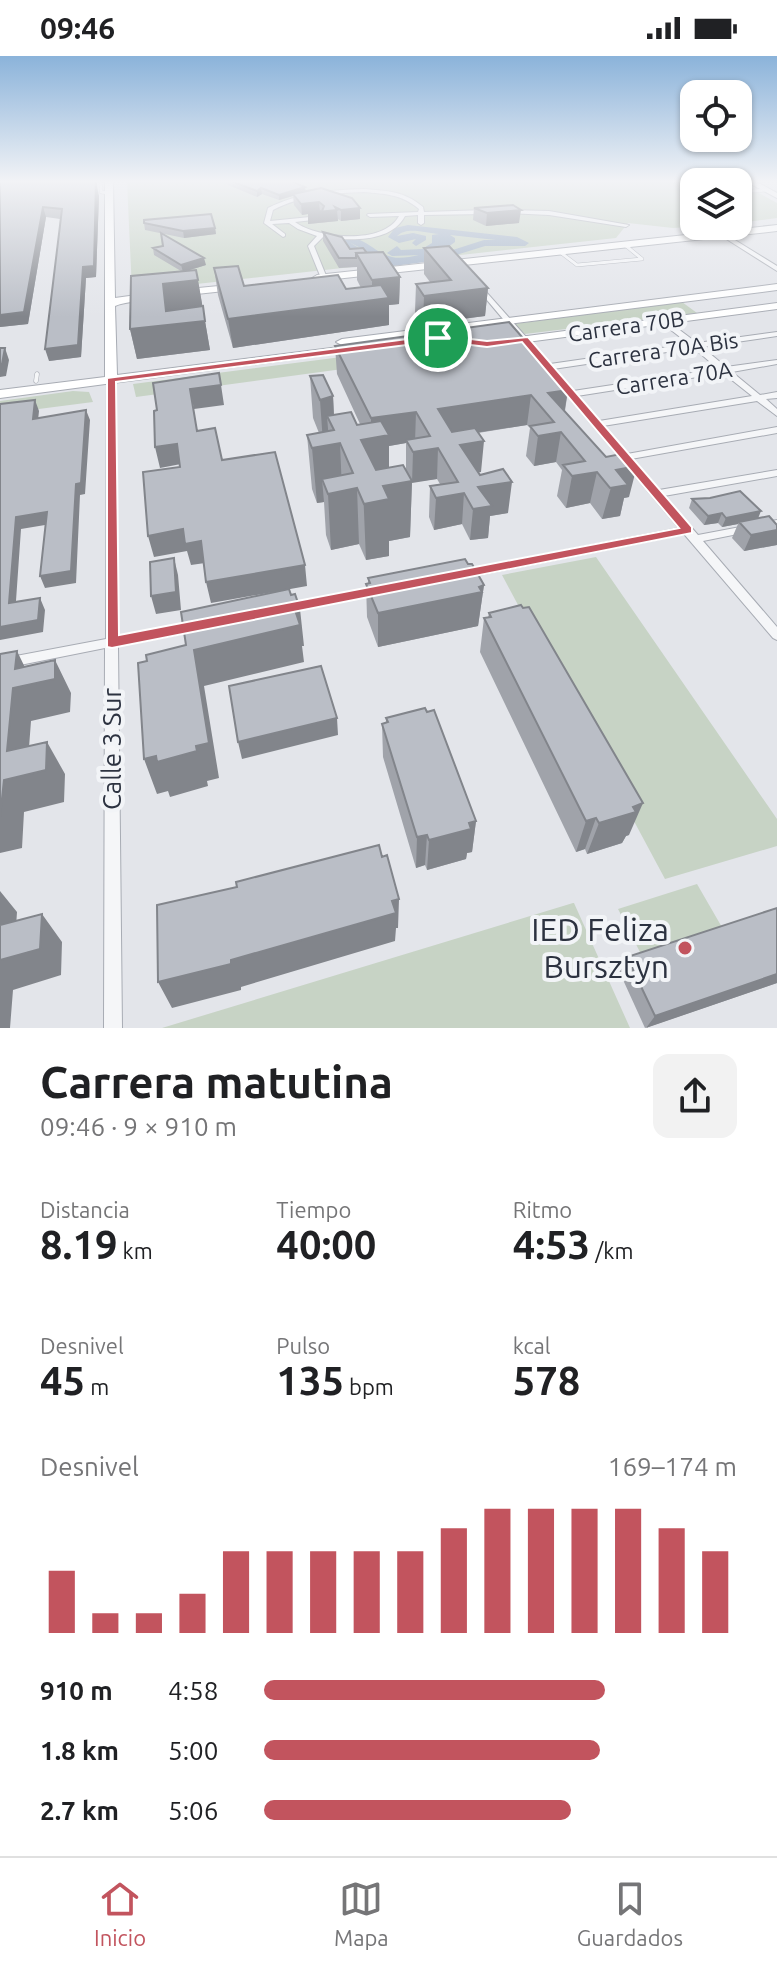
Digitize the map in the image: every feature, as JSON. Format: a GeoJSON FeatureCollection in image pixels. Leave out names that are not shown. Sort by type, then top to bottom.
{"type":"FeatureCollection","features":[{"type":"Feature","properties":{"kind":"street","name":"Calle 3 Sur"},"geometry":{"type":"LineString","coordinates":[[111,226],[114,299],[111,375],[113,1028]]}},
{"type":"Feature","properties":{"kind":"street"},"geometry":{"type":"LineString","coordinates":[[271,226],[283,235]]}},
{"type":"Feature","properties":{"kind":"street"},"geometry":{"type":"LineString","coordinates":[[296,226],[321,235],[345,237],[376,234],[394,226]]}},
{"type":"Feature","properties":{"kind":"street"},"geometry":{"type":"LineString","coordinates":[[752,231],[777,228]]}},
{"type":"Feature","properties":{"kind":"street"},"geometry":{"type":"LineString","coordinates":[[321,235],[311,246],[332,280]]}},
{"type":"Feature","properties":{"kind":"street"},"geometry":{"type":"LineString","coordinates":[[311,279],[332,280],[680,239]]}},
{"type":"Feature","properties":{"kind":"street"},"geometry":{"type":"LineString","coordinates":[[731,240],[777,269]]}},
{"type":"Feature","properties":{"kind":"street"},"geometry":{"type":"LineString","coordinates":[[459,263],[777,635]]}},
{"type":"Feature","properties":{"kind":"street"},"geometry":{"type":"LineString","coordinates":[[172,294],[251,286]]}},
{"type":"Feature","properties":{"kind":"street","name":"Carrera 70B"},"geometry":{"type":"LineString","coordinates":[[0,394],[111,375],[777,287]]}},
{"type":"Feature","properties":{"kind":"street"},"geometry":{"type":"LineString","coordinates":[[114,299],[157,295]]}},
{"type":"Feature","properties":{"kind":"street","name":"Carrera 70B"},"geometry":{"type":"LineString","coordinates":[[487,344],[777,306]]}},
{"type":"Feature","properties":{"kind":"street"},"geometry":{"type":"LineString","coordinates":[[665,321],[777,413]]}},
{"type":"Feature","properties":{"kind":"street","name":"Carrera 70A Bis"},"geometry":{"type":"LineString","coordinates":[[549,367],[777,334]]}},
{"type":"Feature","properties":{"kind":"street","name":"Carrera 70B"},"geometry":{"type":"LineString","coordinates":[[0,386],[36,378],[111,375],[428,339],[463,342]]}},
{"type":"Feature","properties":{"kind":"street","name":"Carrera 70A"},"geometry":{"type":"LineString","coordinates":[[571,394],[777,362]]}},
{"type":"Feature","properties":{"kind":"street"},"geometry":{"type":"LineString","coordinates":[[597,424],[777,395]]}},
{"type":"Feature","properties":{"kind":"street"},"geometry":{"type":"LineString","coordinates":[[625,457],[777,430]]}},
{"type":"Feature","properties":{"kind":"street"},"geometry":{"type":"LineString","coordinates":[[656,494],[777,473]]}},
{"type":"Feature","properties":{"kind":"street"},"geometry":{"type":"LineString","coordinates":[[454,576],[771,524],[777,538]]}},
{"type":"Feature","properties":{"kind":"street"},"geometry":{"type":"LineString","coordinates":[[273,611],[396,587]]}},
{"type":"Feature","properties":{"kind":"street"},"geometry":{"type":"LineString","coordinates":[[0,664],[214,623]]}},
{"type":"Feature","properties":{"kind":"lane"},"geometry":{"type":"LineString","coordinates":[[560,252],[577,265],[642,259],[625,245]]}},
{"type":"Feature","properties":{"kind":"green space"},"geometry":{"type":"Polygon","coordinates":[[[129,226],[625,226],[616,238],[132,291],[129,226]]]}},
{"type":"Feature","properties":{"kind":"green space"},"geometry":{"type":"Polygon","coordinates":[[[682,302],[697,313],[525,334],[514,324],[682,302]]]}},
{"type":"Feature","properties":{"kind":"green space"},"geometry":{"type":"Polygon","coordinates":[[[435,345],[483,350],[136,397],[133,384],[435,345]]]}},
{"type":"Feature","properties":{"kind":"green space"},"geometry":{"type":"Polygon","coordinates":[[[73,391],[89,392],[93,402],[0,414],[0,401],[73,391]]]}},
{"type":"Feature","properties":{"kind":"green space"},"geometry":{"type":"Polygon","coordinates":[[[596,557],[777,819],[777,846],[665,879],[502,575],[596,557]]]}},
{"type":"Feature","properties":{"kind":"green space"},"geometry":{"type":"Polygon","coordinates":[[[697,884],[723,929],[642,956],[618,909],[697,884]]]}},
{"type":"Feature","properties":{"kind":"green space"},"geometry":{"type":"Polygon","coordinates":[[[573,903],[630,1028],[162,1028],[573,903]]]}},
{"type":"Feature","properties":{"kind":"building"},"geometry":{"type":"Polygon","coordinates":[[[0,226],[39,226],[24,312],[0,315],[0,226]]]}},
{"type":"Feature","properties":{"kind":"building"},"geometry":{"type":"Polygon","coordinates":[[[60,226],[95,226],[94,266],[83,267],[78,345],[45,349],[60,226]]]}},
{"type":"Feature","properties":{"kind":"building"},"geometry":{"type":"Polygon","coordinates":[[[160,226],[215,228],[183,231],[160,226]]]}},
{"type":"Feature","properties":{"kind":"building"},"geometry":{"type":"Polygon","coordinates":[[[323,232],[342,237],[350,249],[363,248],[367,253],[356,253],[356,258],[339,258],[323,232]]]}},
{"type":"Feature","properties":{"kind":"building"},"geometry":{"type":"Polygon","coordinates":[[[161,233],[204,258],[181,265],[153,248],[163,246],[161,233]]]}},
{"type":"Feature","properties":{"kind":"building"},"geometry":{"type":"Polygon","coordinates":[[[449,246],[488,288],[424,296],[416,284],[451,280],[424,248],[449,246]]]}},
{"type":"Feature","properties":{"kind":"building"},"geometry":{"type":"Polygon","coordinates":[[[383,252],[400,277],[372,280],[356,253],[383,252]]]}},
{"type":"Feature","properties":{"kind":"building"},"geometry":{"type":"Polygon","coordinates":[[[238,266],[244,286],[338,275],[346,289],[381,285],[389,298],[228,319],[214,268],[238,266]]]}},
{"type":"Feature","properties":{"kind":"building"},"geometry":{"type":"Polygon","coordinates":[[[196,270],[198,280],[163,284],[166,311],[203,306],[205,321],[130,329],[131,276],[196,270]]]}},
{"type":"Feature","properties":{"kind":"building"},"geometry":{"type":"Polygon","coordinates":[[[509,322],[568,390],[548,393],[606,457],[626,453],[637,466],[616,470],[628,485],[610,488],[597,472],[572,476],[563,465],[585,461],[561,432],[538,436],[530,426],[554,422],[531,395],[438,409],[452,432],[475,428],[484,441],[460,445],[480,475],[503,469],[512,482],[478,487],[492,506],[473,509],[464,493],[436,498],[430,486],[458,482],[438,448],[413,452],[406,440],[430,436],[416,412],[371,418],[335,346],[509,322]]]}},
{"type":"Feature","properties":{"kind":"building"},"geometry":{"type":"Polygon","coordinates":[[[0,348],[5,348],[2,364],[0,364],[0,348]]]}},
{"type":"Feature","properties":{"kind":"building"},"geometry":{"type":"Polygon","coordinates":[[[219,373],[221,385],[190,389],[197,431],[215,428],[222,460],[275,452],[305,565],[206,582],[201,541],[185,544],[183,529],[148,536],[143,472],[180,467],[177,444],[155,447],[154,411],[157,410],[153,383],[219,373]]]}},
{"type":"Feature","properties":{"kind":"building"},"geometry":{"type":"Polygon","coordinates":[[[323,375],[333,396],[320,400],[310,376],[323,375]]]}},
{"type":"Feature","properties":{"kind":"building"},"geometry":{"type":"Polygon","coordinates":[[[35,400],[33,419],[86,410],[81,483],[76,484],[71,571],[40,576],[47,512],[16,517],[9,603],[40,598],[38,620],[0,627],[0,404],[35,400]]]}},
{"type":"Feature","properties":{"kind":"building"},"geometry":{"type":"Polygon","coordinates":[[[351,412],[357,425],[381,421],[389,435],[361,440],[376,470],[403,465],[412,481],[383,486],[389,499],[364,504],[357,488],[328,494],[322,479],[353,473],[340,443],[312,448],[307,435],[334,430],[327,416],[351,412]]]}},
{"type":"Feature","properties":{"kind":"building"},"geometry":{"type":"Polygon","coordinates":[[[740,491],[761,511],[726,518],[722,513],[708,516],[692,499],[710,498],[740,491]]]}},
{"type":"Feature","properties":{"kind":"building"},"geometry":{"type":"Polygon","coordinates":[[[769,516],[777,525],[777,530],[751,535],[739,522],[769,516]]]}},
{"type":"Feature","properties":{"kind":"building"},"geometry":{"type":"Polygon","coordinates":[[[174,558],[176,592],[151,596],[150,562],[174,558]]]}},
{"type":"Feature","properties":{"kind":"building"},"geometry":{"type":"Polygon","coordinates":[[[465,559],[472,564],[484,585],[479,587],[482,592],[378,613],[366,584],[370,583],[368,578],[465,559]]]}},
{"type":"Feature","properties":{"kind":"building"},"geometry":{"type":"Polygon","coordinates":[[[289,589],[291,595],[295,594],[300,609],[295,610],[300,625],[194,650],[209,743],[196,746],[197,751],[157,762],[156,756],[144,759],[138,663],[147,661],[146,655],[186,645],[181,612],[289,589]]]}},
{"type":"Feature","properties":{"kind":"building"},"geometry":{"type":"Polygon","coordinates":[[[521,605],[523,608],[529,607],[643,803],[633,807],[636,812],[599,823],[596,818],[586,821],[484,618],[491,617],[489,613],[521,605]]]}},
{"type":"Feature","properties":{"kind":"building"},"geometry":{"type":"Polygon","coordinates":[[[17,651],[15,669],[55,660],[55,679],[13,688],[7,751],[47,742],[46,770],[4,780],[0,817],[0,654],[17,651]]]}},
{"type":"Feature","properties":{"kind":"building"},"geometry":{"type":"Polygon","coordinates":[[[321,666],[337,718],[238,742],[229,686],[321,666]]]}},
{"type":"Feature","properties":{"kind":"building"},"geometry":{"type":"Polygon","coordinates":[[[425,708],[427,712],[434,710],[476,821],[469,823],[471,829],[429,840],[427,835],[417,837],[382,724],[388,722],[386,718],[425,708]]]}},
{"type":"Feature","properties":{"kind":"building"},"geometry":{"type":"Polygon","coordinates":[[[379,845],[382,857],[387,855],[399,899],[392,901],[396,913],[231,960],[231,964],[158,982],[157,905],[237,887],[236,882],[379,845]]]}},
{"type":"Feature","properties":{"kind":"building"},"geometry":{"type":"Polygon","coordinates":[[[777,908],[777,974],[655,1016],[627,957],[777,908]]]}},
{"type":"Feature","properties":{"kind":"building"},"geometry":{"type":"Polygon","coordinates":[[[42,914],[40,949],[0,960],[0,925],[42,914]]]}},
{"type":"Feature","properties":{"kind":"waterway"},"geometry":{"type":"LineString","coordinates":[[397,249],[392,253],[424,252],[437,244],[435,237],[445,236],[452,240],[433,253],[401,260],[386,258],[354,240],[341,241],[377,263],[386,264],[440,257],[484,243],[525,243],[408,228],[398,230],[392,237],[399,240],[413,236],[423,238],[416,243]]}},
{"type":"Feature","properties":{"kind":"place","name":"IED Feliza Bursztyn"},"geometry":{"type":"Point","coordinates":[685,948]}},
{"type":"Feature","properties":{"kind":"route"},"geometry":{"type":"LineString","coordinates":[[438,338],[476,344],[525,339],[688,530],[112,643],[111,380],[438,338]]}}]}
